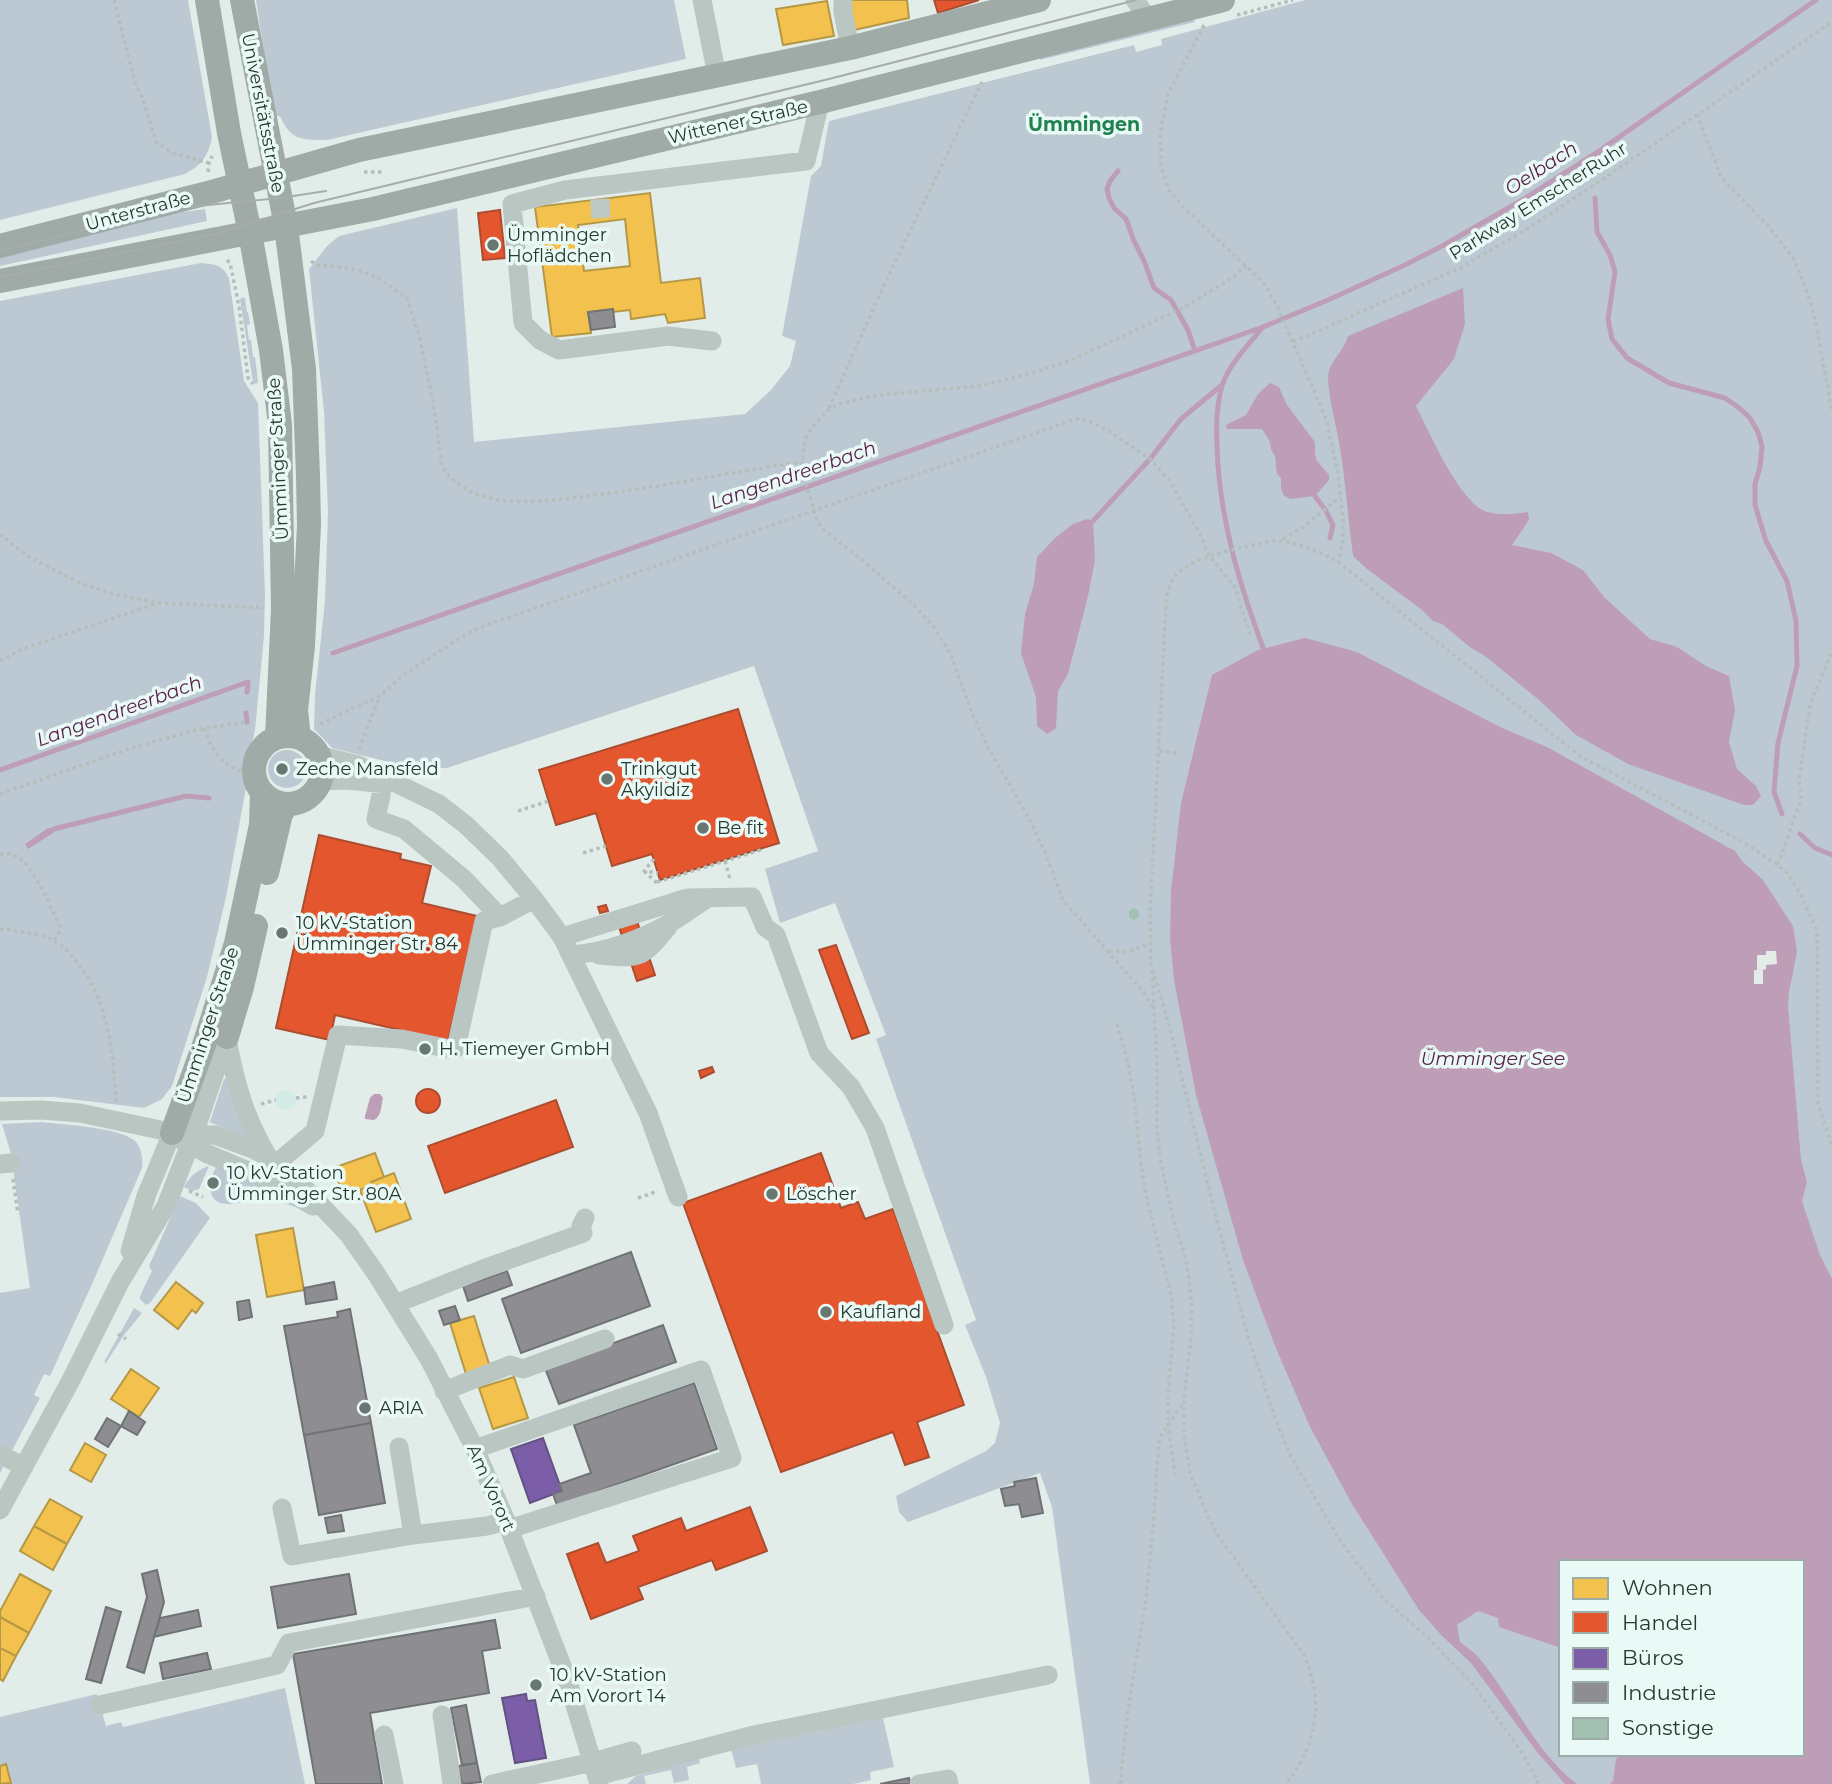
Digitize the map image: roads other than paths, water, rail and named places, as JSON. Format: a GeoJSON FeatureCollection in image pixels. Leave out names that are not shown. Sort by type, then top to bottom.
{"type":"FeatureCollection","features":[{"type":"Feature","properties":{"kind":"main road","name":"Universitätsstraße"},"geometry":{"type":"LineString","coordinates":[[207,0],[240,183]]}},
{"type":"Feature","properties":{"kind":"main road","name":"Universitätsstraße"},"geometry":{"type":"LineString","coordinates":[[242,0],[286,226]]}},
{"type":"Feature","properties":{"kind":"main road"},"geometry":{"type":"LineString","coordinates":[[275,173],[359,150],[850,48],[1039,0]]}},
{"type":"Feature","properties":{"kind":"main road","name":"Wittener Straße"},"geometry":{"type":"LineString","coordinates":[[250,233],[373,209],[820,102],[1144,6],[1226,8]]}},
{"type":"Feature","properties":{"kind":"main road","name":"Unterstraße"},"geometry":{"type":"LineString","coordinates":[[0,246],[275,173]]}},
{"type":"Feature","properties":{"kind":"main road","name":"Ümminger Straße"},"geometry":{"type":"LineString","coordinates":[[240,183],[271,350],[280,425],[288,738]]}},
{"type":"Feature","properties":{"kind":"main road","name":"Ümminger Straße"},"geometry":{"type":"LineString","coordinates":[[286,226],[304,369],[308,475],[307,585],[303,646],[296,710],[288,738]]}},
{"type":"Feature","properties":{"kind":"main road"},"geometry":{"type":"LineString","coordinates":[[0,281],[250,233]]}},
{"type":"Feature","properties":{"kind":"main road","name":"Ümminger Straße"},"geometry":{"type":"LineString","coordinates":[[186,1137],[205,1042],[236,943],[261,825],[254,763],[264,746],[288,738]]}},
{"type":"Feature","properties":{"kind":"main road"},"geometry":{"type":"LineString","coordinates":[[258,783],[269,798],[287,804],[309,796],[320,781],[321,763],[314,748],[306,741],[288,738]]}},
{"type":"Feature","properties":{"kind":"main road","name":"Ümminger Straße"},"geometry":{"type":"LineString","coordinates":[[227,1037],[248,960],[281,814],[287,804]]}},
{"type":"Feature","properties":{"kind":"street"},"geometry":{"type":"LineString","coordinates":[[702,0],[717,76]]}},
{"type":"Feature","properties":{"kind":"street"},"geometry":{"type":"LineString","coordinates":[[843,0],[850,48]]}},
{"type":"Feature","properties":{"kind":"street"},"geometry":{"type":"LineString","coordinates":[[712,341],[668,337],[559,350],[540,340],[523,323],[512,204],[565,190],[599,193],[806,161],[820,102]]}},
{"type":"Feature","properties":{"kind":"street"},"geometry":{"type":"LineString","coordinates":[[318,755],[358,765],[379,779],[402,786],[439,804],[466,825],[500,858],[534,899],[578,955],[588,989],[648,1113],[677,1197]]}},
{"type":"Feature","properties":{"kind":"street"},"geometry":{"type":"LineString","coordinates":[[320,781],[379,779]]}},
{"type":"Feature","properties":{"kind":"street"},"geometry":{"type":"LineString","coordinates":[[379,779],[381,795],[376,819],[404,829],[464,879],[500,917]]}},
{"type":"Feature","properties":{"kind":"street"},"geometry":{"type":"LineString","coordinates":[[562,937],[687,898],[752,897],[765,927],[776,935],[819,1053],[851,1087],[875,1128],[944,1325]]}},
{"type":"Feature","properties":{"kind":"street"},"geometry":{"type":"LineString","coordinates":[[578,955],[624,943],[671,923],[707,898]]}},
{"type":"Feature","properties":{"kind":"street"},"geometry":{"type":"LineString","coordinates":[[270,1166],[315,1131],[338,1035],[402,1039],[456,1048],[484,921],[500,917],[534,899]]}},
{"type":"Feature","properties":{"kind":"street","name":"Ümminger Straße"},"geometry":{"type":"LineString","coordinates":[[0,1510],[98,1328],[120,1282],[146,1196],[186,1137],[227,1037]]}},
{"type":"Feature","properties":{"kind":"street","name":"Am Vorort"},"geometry":{"type":"LineString","coordinates":[[227,1037],[238,1092],[270,1166]]}},
{"type":"Feature","properties":{"kind":"street","name":"Am Vorort"},"geometry":{"type":"LineString","coordinates":[[0,1111],[80,1113],[186,1137],[208,1154],[270,1166],[298,1181],[332,1217],[349,1236],[429,1359],[475,1449],[508,1525],[567,1679],[596,1774]]}},
{"type":"Feature","properties":{"kind":"street"},"geometry":{"type":"LineString","coordinates":[[395,1304],[583,1233],[581,1226],[585,1218]]}},
{"type":"Feature","properties":{"kind":"street"},"geometry":{"type":"LineString","coordinates":[[444,1391],[510,1365],[523,1369],[605,1339]]}},
{"type":"Feature","properties":{"kind":"street"},"geometry":{"type":"LineString","coordinates":[[282,1508],[292,1556],[413,1535],[508,1525],[732,1458],[701,1370],[475,1449]]}},
{"type":"Feature","properties":{"kind":"street"},"geometry":{"type":"LineString","coordinates":[[399,1447],[413,1535]]}},
{"type":"Feature","properties":{"kind":"street"},"geometry":{"type":"LineString","coordinates":[[0,1454],[24,1467]]}},
{"type":"Feature","properties":{"kind":"street"},"geometry":{"type":"LineString","coordinates":[[100,1705],[277,1665],[289,1643],[536,1596]]}},
{"type":"Feature","properties":{"kind":"street"},"geometry":{"type":"LineString","coordinates":[[492,1784],[596,1774],[754,1735],[1048,1675]]}},
{"type":"Feature","properties":{"kind":"street"},"geometry":{"type":"LineString","coordinates":[[442,1715],[452,1784]]}},
{"type":"Feature","properties":{"kind":"street"},"geometry":{"type":"LineString","coordinates":[[384,1735],[394,1784]]}},
{"type":"Feature","properties":{"kind":"street"},"geometry":{"type":"LineString","coordinates":[[596,1774],[632,1751]]}},
{"type":"Feature","properties":{"kind":"street"},"geometry":{"type":"LineString","coordinates":[[919,1784],[948,1779],[949,1784]]}},
{"type":"Feature","properties":{"kind":"water"},"geometry":{"type":"Polygon","coordinates":[[[1463,288],[1465,324],[1454,359],[1416,406],[1443,460],[1460,488],[1479,508],[1497,514],[1528,512],[1529,520],[1512,545],[1551,553],[1583,570],[1604,597],[1650,639],[1677,647],[1706,666],[1729,676],[1735,710],[1729,742],[1737,769],[1756,786],[1761,796],[1753,805],[1744,805],[1628,764],[1576,735],[1539,700],[1485,656],[1442,624],[1433,621],[1353,556],[1342,462],[1328,379],[1331,367],[1348,336],[1463,288]]]}},
{"type":"Feature","properties":{"kind":"water"},"geometry":{"type":"Polygon","coordinates":[[[1270,383],[1279,387],[1287,405],[1315,442],[1317,461],[1329,475],[1329,480],[1315,496],[1291,499],[1284,496],[1275,456],[1262,429],[1227,429],[1226,425],[1246,415],[1258,394],[1270,383]]]}},
{"type":"Feature","properties":{"kind":"water"},"geometry":{"type":"Polygon","coordinates":[[[1087,519],[1093,521],[1095,560],[1068,674],[1058,691],[1056,728],[1047,734],[1037,726],[1036,697],[1021,653],[1025,614],[1034,584],[1037,557],[1073,524],[1087,519]]]}},
{"type":"Feature","properties":{"kind":"water","name":"Ümminger See"},"geometry":{"type":"Polygon","coordinates":[[[1305,638],[1357,652],[1500,727],[1547,747],[1735,851],[1763,880],[1793,926],[1797,952],[1788,1006],[1801,1160],[1807,1182],[1802,1201],[1820,1255],[1832,1279],[1832,1784],[1610,1784],[1619,1756],[1804,1756],[1804,1560],[1559,1560],[1559,1647],[1499,1627],[1498,1618],[1478,1611],[1457,1625],[1460,1642],[1480,1659],[1537,1742],[1577,1784],[1565,1784],[1537,1752],[1471,1663],[1419,1610],[1352,1504],[1310,1427],[1275,1346],[1243,1260],[1196,1095],[1174,980],[1170,939],[1171,891],[1181,803],[1212,675],[1258,650],[1305,638]]]}},
{"type":"Feature","properties":{"kind":"water"},"geometry":{"type":"Polygon","coordinates":[[[48,828],[54,829],[50,835],[28,849],[25,844],[48,828]]]}},
{"type":"Feature","properties":{"kind":"water"},"geometry":{"type":"Polygon","coordinates":[[[374,1094],[380,1094],[383,1098],[380,1113],[374,1120],[365,1119],[370,1098],[374,1094]]]}},
{"type":"Feature","properties":{"kind":"waterway","name":"Langendreerbach"},"geometry":{"type":"LineString","coordinates":[[333,653],[1263,327],[1328,300],[1444,245],[1524,199],[1599,151],[1816,0]]}},
{"type":"Feature","properties":{"kind":"waterway"},"geometry":{"type":"LineString","coordinates":[[1598,167],[1599,151]]}},
{"type":"Feature","properties":{"kind":"waterway"},"geometry":{"type":"LineString","coordinates":[[1118,171],[1107,189],[1109,198],[1114,208],[1126,219],[1154,288],[1171,300],[1188,330],[1195,351]]}},
{"type":"Feature","properties":{"kind":"waterway"},"geometry":{"type":"LineString","coordinates":[[1595,198],[1597,232],[1610,255],[1615,272],[1608,319],[1612,339],[1627,358],[1669,383],[1725,398],[1750,418],[1758,432],[1762,447],[1755,484],[1755,505],[1766,541],[1787,581],[1796,621],[1797,666],[1778,743],[1774,792],[1782,814]]}},
{"type":"Feature","properties":{"kind":"waterway"},"geometry":{"type":"LineString","coordinates":[[1263,327],[1226,375],[1219,398],[1217,431],[1226,526],[1239,577],[1265,653]]}},
{"type":"Feature","properties":{"kind":"waterway"},"geometry":{"type":"LineString","coordinates":[[1093,521],[1150,459],[1181,419],[1222,385]]}},
{"type":"Feature","properties":{"kind":"waterway"},"geometry":{"type":"LineString","coordinates":[[1315,496],[1333,525],[1330,538]]}},
{"type":"Feature","properties":{"kind":"waterway","name":"Langendreerbach"},"geometry":{"type":"LineString","coordinates":[[0,770],[248,682],[247,692]]}},
{"type":"Feature","properties":{"kind":"waterway"},"geometry":{"type":"LineString","coordinates":[[246,713],[247,722]]}},
{"type":"Feature","properties":{"kind":"waterway"},"geometry":{"type":"LineString","coordinates":[[50,832],[186,796],[209,798]]}},
{"type":"Feature","properties":{"kind":"waterway"},"geometry":{"type":"LineString","coordinates":[[1800,834],[1815,848],[1832,855]]}},
{"type":"Feature","properties":{"kind":"tunnel"},"geometry":{"type":"LineString","coordinates":[[600,199],[601,222]]}},
{"type":"Feature","properties":{"kind":"tram line"},"geometry":{"type":"LineString","coordinates":[[0,277],[216,234],[314,203],[829,79],[1136,0]]}},
{"type":"Feature","properties":{"kind":"tram line"},"geometry":{"type":"LineString","coordinates":[[0,251],[168,209],[326,191]]}},
{"type":"Feature","properties":{"kind":"place","name":"Ümminger Hoflädchen"},"geometry":{"type":"Point","coordinates":[493,245]}},
{"type":"Feature","properties":{"kind":"place","name":"Zeche Mansfeld"},"geometry":{"type":"Point","coordinates":[282,769]}},
{"type":"Feature","properties":{"kind":"place","name":"Trinkgut Akyildiz"},"geometry":{"type":"Point","coordinates":[607,779]}},
{"type":"Feature","properties":{"kind":"place","name":"Be fit"},"geometry":{"type":"Point","coordinates":[703,828]}},
{"type":"Feature","properties":{"kind":"place","name":"10 kV-Station Ümminger Str. 84"},"geometry":{"type":"Point","coordinates":[282,933]}},
{"type":"Feature","properties":{"kind":"place","name":"H. Tiemeyer GmbH"},"geometry":{"type":"Point","coordinates":[425,1049]}},
{"type":"Feature","properties":{"kind":"place","name":"10 kV-Station Ümminger Str. 80A"},"geometry":{"type":"Point","coordinates":[213,1183]}},
{"type":"Feature","properties":{"kind":"place","name":"Löscher"},"geometry":{"type":"Point","coordinates":[772,1194]}},
{"type":"Feature","properties":{"kind":"place","name":"Kaufland"},"geometry":{"type":"Point","coordinates":[826,1312]}},
{"type":"Feature","properties":{"kind":"place","name":"ARIA"},"geometry":{"type":"Point","coordinates":[365,1408]}},
{"type":"Feature","properties":{"kind":"place","name":"10 kV-Station Am Vorort 14"},"geometry":{"type":"Point","coordinates":[536,1685]}},
{"type":"Feature","properties":{"kind":"district","name":"Ümmingen"},"geometry":{"type":"Point","coordinates":[1084,124]}},
{"type":"Feature","properties":{"kind":"water label","name":"Oelbach"},"geometry":{"type":"Point","coordinates":[1541,168]}}]}
